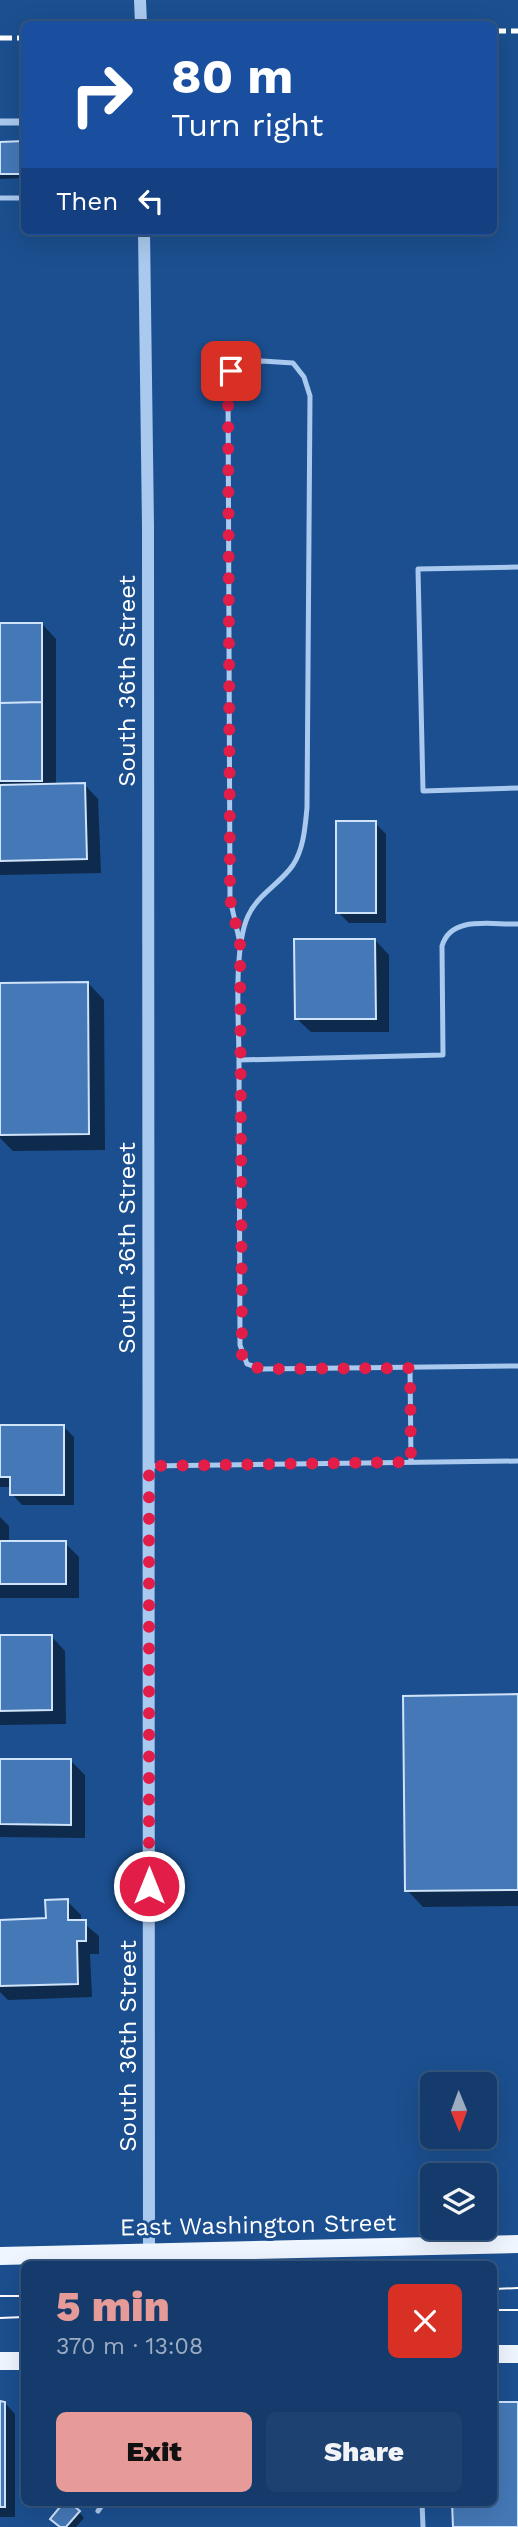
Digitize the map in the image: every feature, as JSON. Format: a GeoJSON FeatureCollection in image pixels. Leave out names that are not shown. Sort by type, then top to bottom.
{"type":"FeatureCollection","features":[{"type":"Feature","properties":{"kind":"main road","name":"East Washington Street"},"geometry":{"type":"LineString","coordinates":[[0,2256],[150,2258],[518,2245]]}},
{"type":"Feature","properties":{"kind":"main road"},"geometry":{"type":"LineString","coordinates":[[497,2354],[518,2354]]}},
{"type":"Feature","properties":{"kind":"main road"},"geometry":{"type":"LineString","coordinates":[[0,2361],[21,2361]]}},
{"type":"Feature","properties":{"kind":"street"},"geometry":{"type":"LineString","coordinates":[[140,0],[141,21]]}},
{"type":"Feature","properties":{"kind":"street"},"geometry":{"type":"LineString","coordinates":[[0,122],[21,122]]}},
{"type":"Feature","properties":{"kind":"street","name":"South 36th Street"},"geometry":{"type":"LineString","coordinates":[[144,235],[148,526],[150,2258]]}},
{"type":"Feature","properties":{"kind":"lane"},"geometry":{"type":"LineString","coordinates":[[0,198],[21,198]]}},
{"type":"Feature","properties":{"kind":"lane"},"geometry":{"type":"LineString","coordinates":[[240,943],[247,917],[260,897],[294,864],[302,846],[307,808],[310,396],[308,385],[299,368],[286,362],[235,365],[228,381],[230,899],[240,943],[242,1355],[247,1364],[261,1369],[518,1366]]}},
{"type":"Feature","properties":{"kind":"lane"},"geometry":{"type":"LineString","coordinates":[[518,567],[418,569],[423,791],[518,788]]}},
{"type":"Feature","properties":{"kind":"lane"},"geometry":{"type":"LineString","coordinates":[[239,1060],[443,1055],[442,946],[447,933],[459,926],[518,924]]}},
{"type":"Feature","properties":{"kind":"lane"},"geometry":{"type":"LineString","coordinates":[[410,1368],[411,1462]]}},
{"type":"Feature","properties":{"kind":"lane"},"geometry":{"type":"LineString","coordinates":[[149,1466],[518,1461]]}},
{"type":"Feature","properties":{"kind":"lane"},"geometry":{"type":"LineString","coordinates":[[98,2511],[101,2506]]}},
{"type":"Feature","properties":{"kind":"lane"},"geometry":{"type":"LineString","coordinates":[[422,2506],[423,2527]]}},
{"type":"Feature","properties":{"kind":"building"},"geometry":{"type":"Polygon","coordinates":[[[21,141],[21,174],[0,174],[0,142],[21,141]]]}},
{"type":"Feature","properties":{"kind":"building"},"geometry":{"type":"Polygon","coordinates":[[[0,623],[42,623],[42,702],[0,703],[0,623]]]}},
{"type":"Feature","properties":{"kind":"building"},"geometry":{"type":"Polygon","coordinates":[[[42,702],[42,781],[0,781],[0,703],[42,702]]]}},
{"type":"Feature","properties":{"kind":"building"},"geometry":{"type":"Polygon","coordinates":[[[85,783],[87,859],[0,861],[0,785],[85,783]]]}},
{"type":"Feature","properties":{"kind":"building"},"geometry":{"type":"Polygon","coordinates":[[[336,821],[376,821],[376,913],[336,913],[336,821]]]}},
{"type":"Feature","properties":{"kind":"building"},"geometry":{"type":"Polygon","coordinates":[[[294,939],[375,939],[376,1019],[295,1019],[294,939]]]}},
{"type":"Feature","properties":{"kind":"building"},"geometry":{"type":"Polygon","coordinates":[[[88,982],[89,1134],[0,1135],[0,983],[88,982]]]}},
{"type":"Feature","properties":{"kind":"building"},"geometry":{"type":"Polygon","coordinates":[[[0,1425],[64,1425],[64,1495],[10,1495],[10,1477],[0,1477],[0,1425]]]}},
{"type":"Feature","properties":{"kind":"building"},"geometry":{"type":"Polygon","coordinates":[[[0,1541],[66,1541],[66,1584],[0,1584],[0,1541]]]}},
{"type":"Feature","properties":{"kind":"building"},"geometry":{"type":"Polygon","coordinates":[[[0,1635],[52,1635],[52,1710],[0,1711],[0,1635]]]}},
{"type":"Feature","properties":{"kind":"building"},"geometry":{"type":"Polygon","coordinates":[[[518,1694],[518,1890],[405,1891],[403,1696],[518,1694]]]}},
{"type":"Feature","properties":{"kind":"building"},"geometry":{"type":"Polygon","coordinates":[[[0,1759],[71,1759],[71,1825],[0,1824],[0,1759]]]}},
{"type":"Feature","properties":{"kind":"building"},"geometry":{"type":"Polygon","coordinates":[[[68,1899],[68,1920],[86,1920],[86,1941],[77,1941],[78,1984],[0,1986],[0,1920],[46,1918],[45,1900],[68,1899]]]}},
{"type":"Feature","properties":{"kind":"building"},"geometry":{"type":"Polygon","coordinates":[[[0,2401],[5,2402],[5,2507],[0,2507],[0,2401]]]}},
{"type":"Feature","properties":{"kind":"building"},"geometry":{"type":"Polygon","coordinates":[[[497,2402],[518,2402],[518,2527],[453,2527],[452,2506],[497,2506],[497,2402]]]}},
{"type":"Feature","properties":{"kind":"building"},"geometry":{"type":"Polygon","coordinates":[[[61,2506],[74,2506],[80,2511],[66,2527],[60,2527],[50,2519],[61,2506]]]}},
{"type":"Feature","properties":{"kind":"tram line"},"geometry":{"type":"LineString","coordinates":[[497,2289],[518,2288]]}},
{"type":"Feature","properties":{"kind":"tram line"},"geometry":{"type":"LineString","coordinates":[[0,2296],[21,2296]]}},
{"type":"Feature","properties":{"kind":"tram line"},"geometry":{"type":"LineString","coordinates":[[497,2310],[518,2310]]}},
{"type":"Feature","properties":{"kind":"tram line"},"geometry":{"type":"LineString","coordinates":[[0,2318],[21,2317]]}},
{"type":"Feature","properties":{"kind":"railway"},"geometry":{"type":"LineString","coordinates":[[497,31],[518,31]]}},
{"type":"Feature","properties":{"kind":"railway"},"geometry":{"type":"LineString","coordinates":[[0,38],[21,38]]}},
{"type":"Feature","properties":{"kind":"route"},"geometry":{"type":"LineString","coordinates":[[149,1886],[149,1466],[411,1462],[410,1368],[261,1369],[247,1364],[240,1345],[240,943],[230,907],[228,381],[231,371]]}}]}
